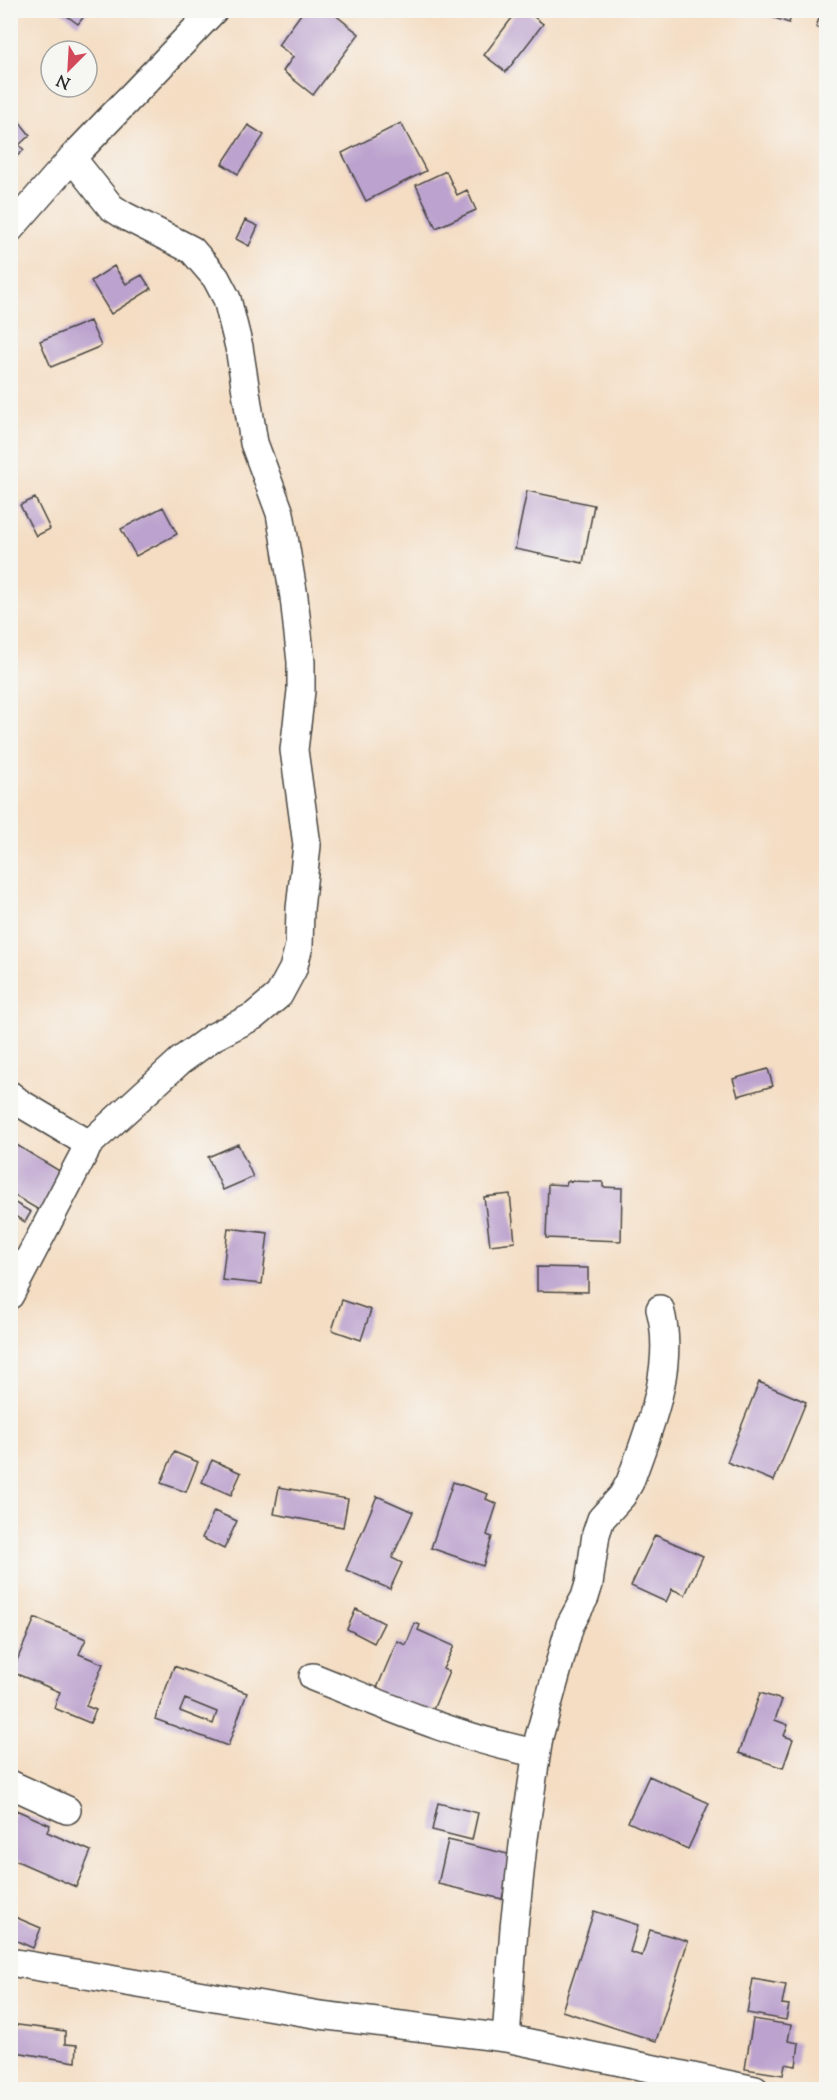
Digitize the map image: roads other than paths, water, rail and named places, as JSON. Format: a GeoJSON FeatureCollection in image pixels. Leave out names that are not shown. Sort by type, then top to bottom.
{"type":"FeatureCollection","features":[{"type":"Feature","properties":{"kind":"street"},"geometry":{"type":"LineString","coordinates":[[10,229],[72,158],[214,10]]}},
{"type":"Feature","properties":{"kind":"street"},"geometry":{"type":"LineString","coordinates":[[10,1295],[17,1267],[89,1144],[180,1061],[213,1037],[254,1016],[279,995],[293,969],[299,946],[300,909],[307,845],[294,750],[301,691],[301,662],[294,597],[280,513],[254,442],[239,347],[227,299],[216,278],[192,250],[111,207],[72,158]]}},
{"type":"Feature","properties":{"kind":"street"},"geometry":{"type":"LineString","coordinates":[[10,1095],[89,1144]]}},
{"type":"Feature","properties":{"kind":"street"},"geometry":{"type":"LineString","coordinates":[[506,2038],[515,1916],[536,1753],[570,1625],[585,1597],[589,1584],[596,1534],[601,1519],[622,1496],[630,1482],[661,1389],[664,1326],[660,1309]]}},
{"type":"Feature","properties":{"kind":"street"},"geometry":{"type":"LineString","coordinates":[[313,1677],[432,1725],[505,1747],[536,1753]]}},
{"type":"Feature","properties":{"kind":"street"},"geometry":{"type":"LineString","coordinates":[[10,1784],[67,1810]]}},
{"type":"Feature","properties":{"kind":"street"},"geometry":{"type":"LineString","coordinates":[[10,1962],[320,2015],[506,2038],[755,2090]]}}]}
